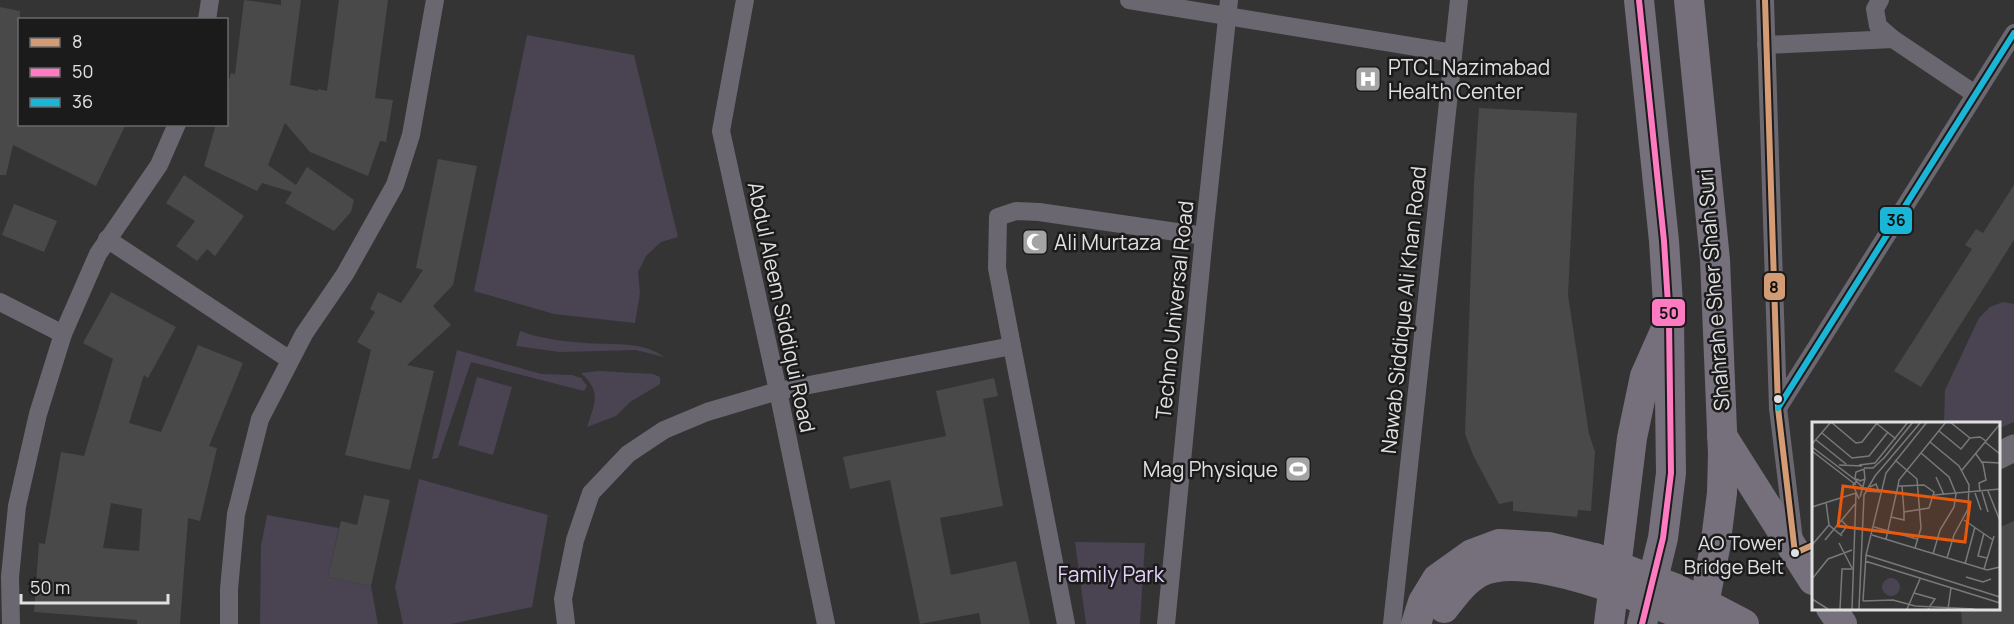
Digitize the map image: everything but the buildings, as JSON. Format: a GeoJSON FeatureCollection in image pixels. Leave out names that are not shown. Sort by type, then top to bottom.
{"type":"FeatureCollection","features":[{"type":"Feature","properties":{"kind":"main road"},"geometry":{"type":"LineString","coordinates":[[1639,0],[1664,241],[1669,320],[1671,473],[1663,538],[1642,624]]}},
{"type":"Feature","properties":{"kind":"main road","name":"Shahrah e Sher Shah Suri"},"geometry":{"type":"LineString","coordinates":[[1689,0],[1715,260],[1722,436],[1722,493],[1700,624]]}},
{"type":"Feature","properties":{"kind":"main road"},"geometry":{"type":"LineString","coordinates":[[1609,624],[1632,438],[1645,376],[1669,320]]}},
{"type":"Feature","properties":{"kind":"main road"},"geometry":{"type":"LineString","coordinates":[[1722,436],[1804,549],[1812,577]]}},
{"type":"Feature","properties":{"kind":"main road"},"geometry":{"type":"LineString","coordinates":[[1416,624],[1423,602],[1437,579],[1472,554],[1499,544],[1549,547],[1594,558],[1677,589],[1744,624]]}},
{"type":"Feature","properties":{"kind":"main road"},"geometry":{"type":"LineString","coordinates":[[1445,616],[1460,588],[1480,572],[1506,566],[1541,569],[1593,582],[1705,624]]}},
{"type":"Feature","properties":{"kind":"main road"},"geometry":{"type":"LineString","coordinates":[[1709,579],[1719,624]]}},
{"type":"Feature","properties":{"kind":"main road"},"geometry":{"type":"LineString","coordinates":[[1832,609],[1842,624]]}},
{"type":"Feature","properties":{"kind":"street"},"geometry":{"type":"LineString","coordinates":[[207,18],[210,0]]}},
{"type":"Feature","properties":{"kind":"street"},"geometry":{"type":"LineString","coordinates":[[229,624],[229,589],[236,514],[260,419],[304,334],[345,274],[395,185],[411,135],[435,0]]}},
{"type":"Feature","properties":{"kind":"street","name":"Abdul Aleem Siddiqui Road"},"geometry":{"type":"LineString","coordinates":[[745,0],[721,131],[826,624]]}},
{"type":"Feature","properties":{"kind":"street"},"geometry":{"type":"LineString","coordinates":[[1129,0],[1228,8],[1453,53]]}},
{"type":"Feature","properties":{"kind":"street","name":"Nawab Siddique Ali Khan Road"},"geometry":{"type":"LineString","coordinates":[[1392,624],[1459,0]]}},
{"type":"Feature","properties":{"kind":"street"},"geometry":{"type":"LineString","coordinates":[[1765,0],[1778,408],[1804,549]]}},
{"type":"Feature","properties":{"kind":"street"},"geometry":{"type":"LineString","coordinates":[[1880,0],[1875,9],[1878,26],[1893,39],[1975,94]]}},
{"type":"Feature","properties":{"kind":"street","name":"Techno Universal Road"},"geometry":{"type":"LineString","coordinates":[[1166,624],[1228,8]]}},
{"type":"Feature","properties":{"kind":"street"},"geometry":{"type":"LineString","coordinates":[[1778,408],[2014,33]]}},
{"type":"Feature","properties":{"kind":"street"},"geometry":{"type":"LineString","coordinates":[[1766,45],[1893,39]]}},
{"type":"Feature","properties":{"kind":"street"},"geometry":{"type":"LineString","coordinates":[[11,624],[10,577],[17,506],[38,414],[63,334],[98,254],[159,165],[176,126]]}},
{"type":"Feature","properties":{"kind":"street"},"geometry":{"type":"LineString","coordinates":[[1066,624],[997,268],[998,217],[1016,211],[1039,212],[1204,236]]}},
{"type":"Feature","properties":{"kind":"street"},"geometry":{"type":"LineString","coordinates":[[107,239],[290,360]]}},
{"type":"Feature","properties":{"kind":"street"},"geometry":{"type":"LineString","coordinates":[[0,302],[63,334]]}},
{"type":"Feature","properties":{"kind":"street"},"geometry":{"type":"LineString","coordinates":[[566,624],[562,599],[575,540],[591,494],[628,454],[664,430],[707,412],[778,391],[1012,346]]}},
{"type":"Feature","properties":{"kind":"street"},"geometry":{"type":"LineString","coordinates":[[1999,456],[2014,448]]}},
{"type":"Feature","properties":{"kind":"green space"},"geometry":{"type":"Polygon","coordinates":[[[527,35],[634,55],[678,237],[661,242],[646,256],[638,272],[640,293],[635,323],[554,314],[474,291],[527,35]]]}},
{"type":"Feature","properties":{"kind":"green space"},"geometry":{"type":"Polygon","coordinates":[[[2003,302],[2014,304],[2014,422],[1999,429],[1999,422],[1944,422],[1945,390],[1979,318],[1990,307],[2003,302]]]}},
{"type":"Feature","properties":{"kind":"green space"},"geometry":{"type":"Polygon","coordinates":[[[520,331],[560,340],[637,346],[647,348],[664,357],[636,350],[560,352],[516,346],[520,331]]]}},
{"type":"Feature","properties":{"kind":"green space"},"geometry":{"type":"Polygon","coordinates":[[[457,350],[541,374],[572,375],[581,378],[587,386],[584,391],[471,362],[438,458],[432,459],[457,350]]]}},
{"type":"Feature","properties":{"kind":"green space"},"geometry":{"type":"Polygon","coordinates":[[[599,371],[653,374],[660,377],[660,384],[630,402],[616,416],[587,427],[595,398],[592,386],[581,373],[599,371]]]}},
{"type":"Feature","properties":{"kind":"green space"},"geometry":{"type":"Polygon","coordinates":[[[477,377],[512,387],[493,455],[458,445],[477,377]]]}},
{"type":"Feature","properties":{"kind":"green space"},"geometry":{"type":"Polygon","coordinates":[[[419,479],[548,515],[532,607],[451,624],[403,624],[395,587],[419,479]]]}},
{"type":"Feature","properties":{"kind":"green space"},"geometry":{"type":"Polygon","coordinates":[[[267,515],[339,528],[328,577],[371,586],[378,624],[260,624],[261,546],[267,515]]]}},
{"type":"Feature","properties":{"kind":"green space","name":"Family Park"},"geometry":{"type":"Polygon","coordinates":[[[1075,542],[1145,543],[1140,624],[1086,624],[1075,542]]]}},
{"type":"Feature","properties":{"kind":"transit line","name":"50"},"geometry":{"type":"LineString","coordinates":[[1639,0],[1664,241],[1669,320],[1671,473],[1663,538],[1642,624]]}},
{"type":"Feature","properties":{"kind":"transit line","name":"8"},"geometry":{"type":"LineString","coordinates":[[1765,0],[1778,408],[1795,553],[1812,545]]}},
{"type":"Feature","properties":{"kind":"transit line","name":"36"},"geometry":{"type":"LineString","coordinates":[[1778,408],[2014,33]]}},
{"type":"Feature","properties":{"kind":"place","name":"PTCL Nazimabad Health Center"},"geometry":{"type":"Point","coordinates":[1368,79]}},
{"type":"Feature","properties":{"kind":"place","name":"Ali Murtaza"},"geometry":{"type":"Point","coordinates":[1035,242]}},
{"type":"Feature","properties":{"kind":"place","name":"Mag Physique"},"geometry":{"type":"Point","coordinates":[1298,469]}},
{"type":"Feature","properties":{"kind":"place","name":"AO Tower Bridge Belt"},"geometry":{"type":"Point","coordinates":[1795,553]}}]}
